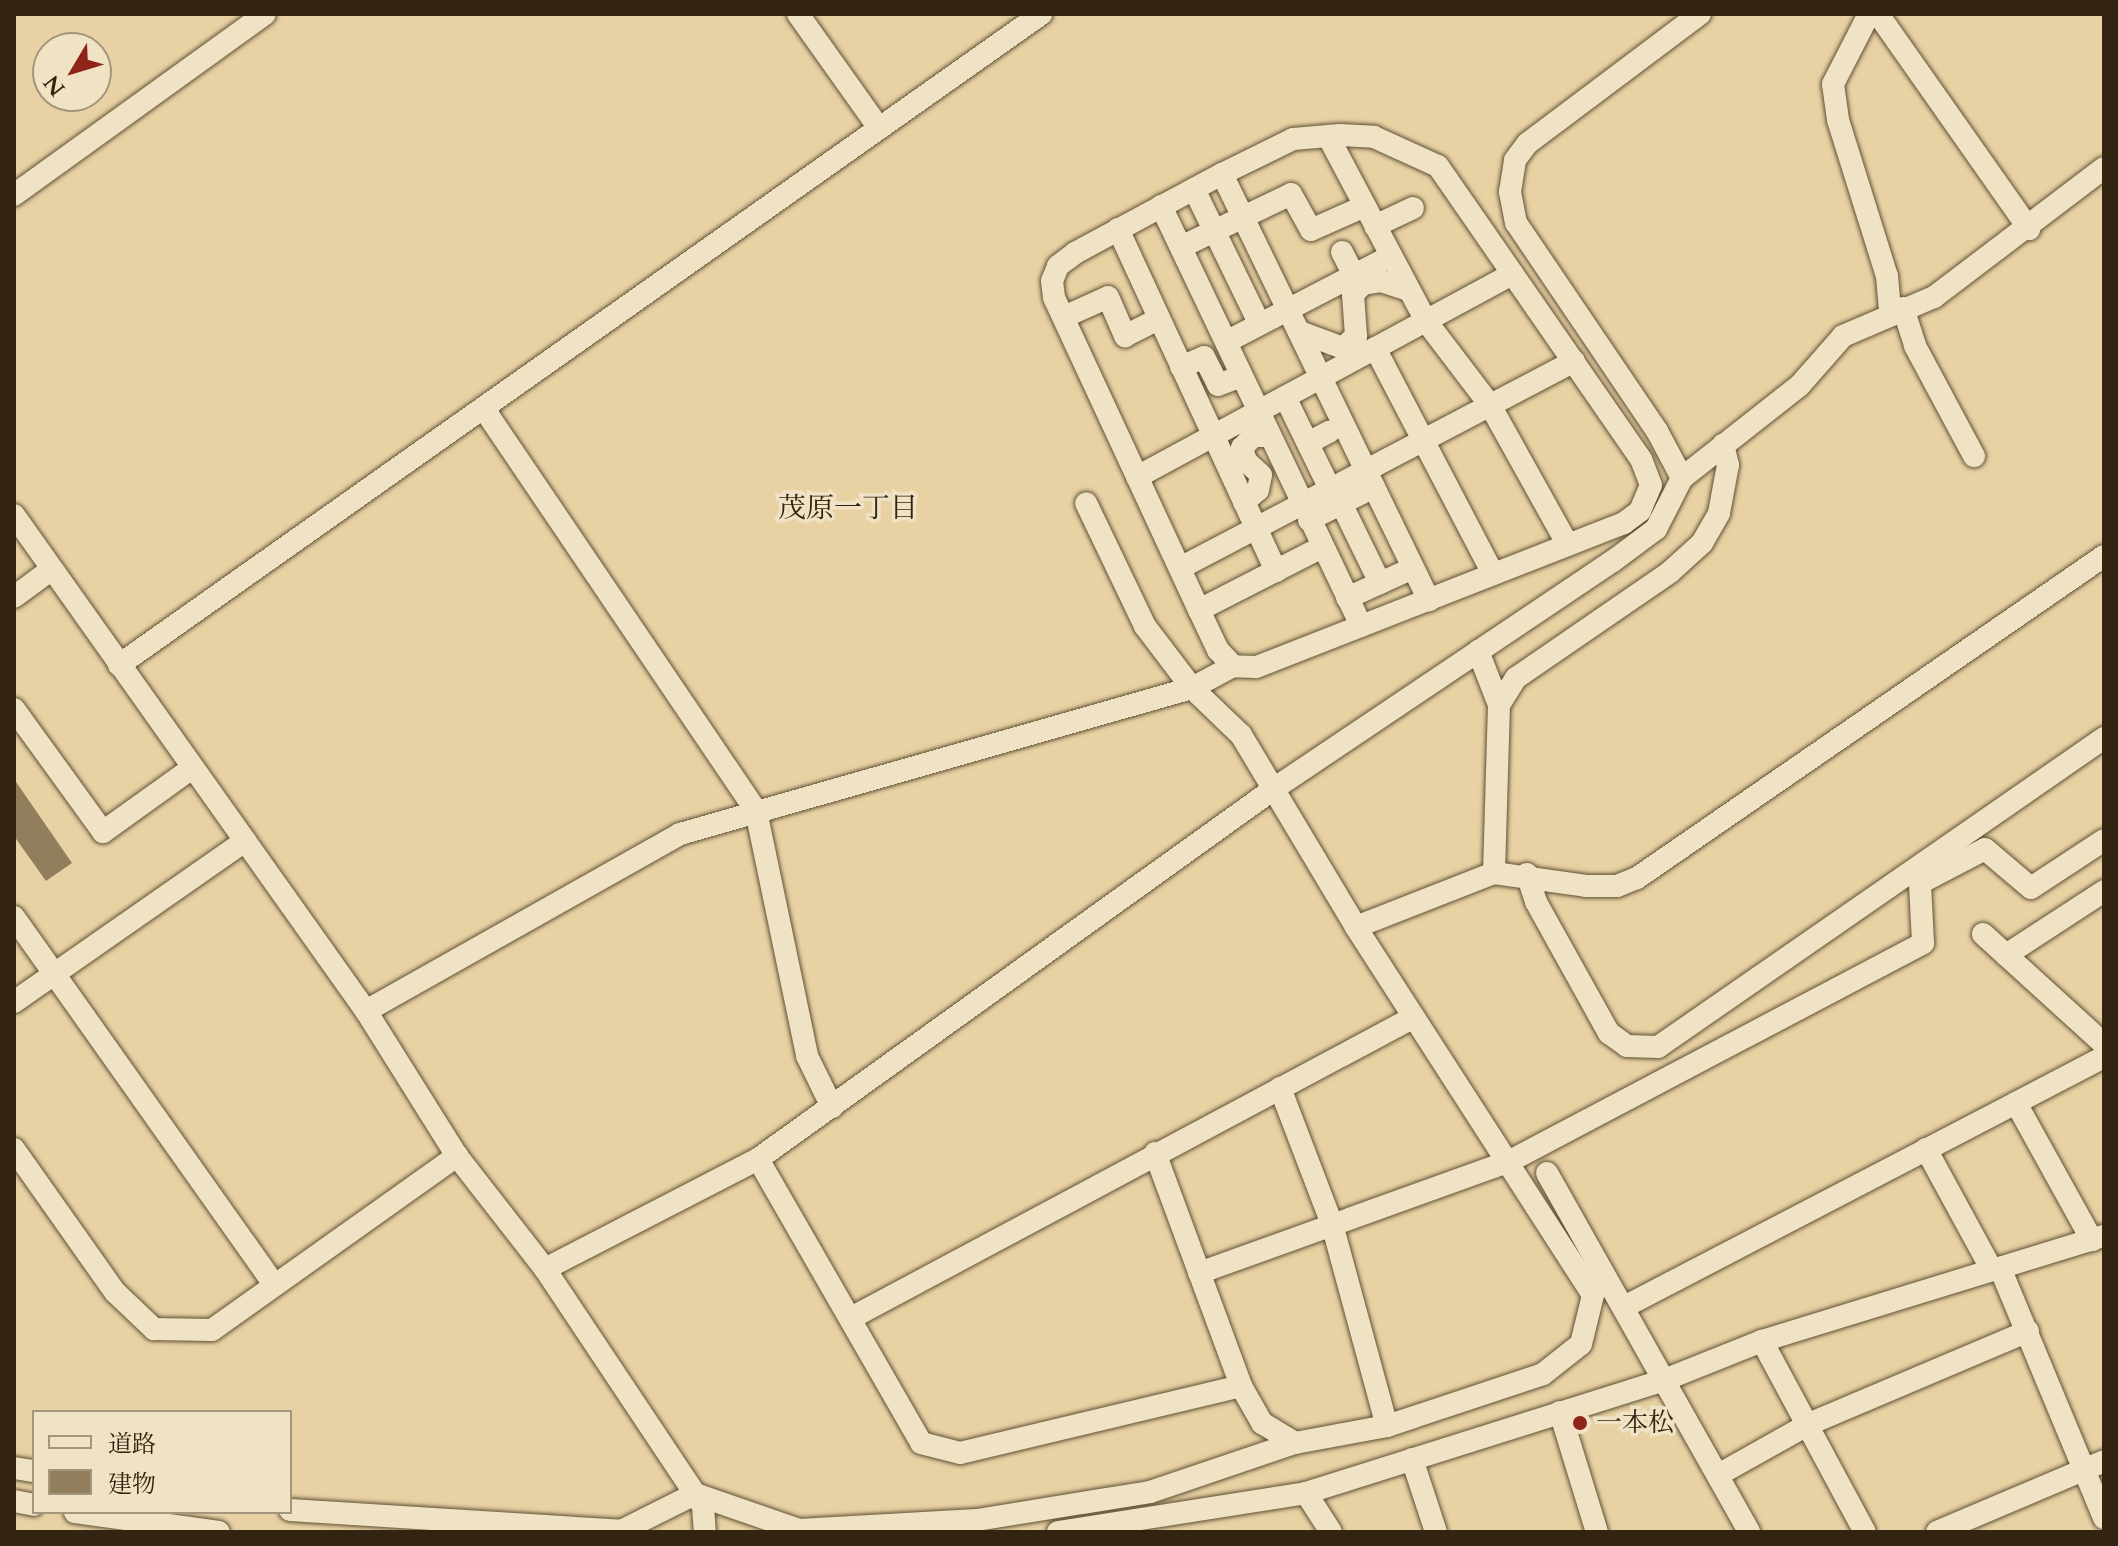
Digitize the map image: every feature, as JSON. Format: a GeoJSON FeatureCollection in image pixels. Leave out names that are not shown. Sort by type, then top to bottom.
{"type":"FeatureCollection","features":[{"type":"Feature","properties":{"kind":"street"},"geometry":{"type":"LineString","coordinates":[[14,195],[265,14]]}},
{"type":"Feature","properties":{"kind":"street"},"geometry":{"type":"LineString","coordinates":[[798,14],[879,128]]}},
{"type":"Feature","properties":{"kind":"street"},"geometry":{"type":"LineString","coordinates":[[119,665],[1041,14]]}},
{"type":"Feature","properties":{"kind":"street"},"geometry":{"type":"LineString","coordinates":[[1682,478],[1657,431],[1516,223],[1510,192],[1515,160],[1528,143],[1700,14]]}},
{"type":"Feature","properties":{"kind":"street"},"geometry":{"type":"LineString","coordinates":[[1869,14],[1833,84],[1838,120],[1897,310],[1974,456]]}},
{"type":"Feature","properties":{"kind":"street"},"geometry":{"type":"LineString","coordinates":[[1878,14],[2029,229]]}},
{"type":"Feature","properties":{"kind":"street"},"geometry":{"type":"LineString","coordinates":[[1328,136],[1426,321],[1490,405],[1568,545]]}},
{"type":"Feature","properties":{"kind":"street"},"geometry":{"type":"LineString","coordinates":[[366,1011],[680,834],[1192,688],[1233,666],[1256,667],[1624,523],[1640,511],[1651,485],[1641,459],[1438,166],[1374,137],[1293,139],[1118,229],[1058,266],[1052,281],[1064,317],[1199,610],[1218,650],[1233,666]]}},
{"type":"Feature","properties":{"kind":"street"},"geometry":{"type":"LineString","coordinates":[[545,1269],[758,1159],[1272,790],[1656,529],[1682,478],[1800,385],[1843,336],[1897,310],[1934,297],[2029,229],[2104,168]]}},
{"type":"Feature","properties":{"kind":"street"},"geometry":{"type":"LineString","coordinates":[[1222,174],[1429,600]]}},
{"type":"Feature","properties":{"kind":"street"},"geometry":{"type":"LineString","coordinates":[[1194,189],[1259,323]]}},
{"type":"Feature","properties":{"kind":"street"},"geometry":{"type":"LineString","coordinates":[[1181,247],[1291,194],[1311,230],[1365,206]]}},
{"type":"Feature","properties":{"kind":"street"},"geometry":{"type":"LineString","coordinates":[[1161,206],[1361,626]]}},
{"type":"Feature","properties":{"kind":"street"},"geometry":{"type":"LineString","coordinates":[[1375,226],[1413,208]]}},
{"type":"Feature","properties":{"kind":"street"},"geometry":{"type":"LineString","coordinates":[[1118,229],[1276,571]]}},
{"type":"Feature","properties":{"kind":"street"},"geometry":{"type":"LineString","coordinates":[[1342,252],[1353,274]]}},
{"type":"Feature","properties":{"kind":"street"},"geometry":{"type":"LineString","coordinates":[[1226,342],[1391,256]]}},
{"type":"Feature","properties":{"kind":"street"},"geometry":{"type":"LineString","coordinates":[[1137,477],[1513,274]]}},
{"type":"Feature","properties":{"kind":"street"},"geometry":{"type":"LineString","coordinates":[[1300,332],[1343,348],[1356,336],[1353,294],[1363,284],[1381,281],[1409,290]]}},
{"type":"Feature","properties":{"kind":"street"},"geometry":{"type":"LineString","coordinates":[[1064,317],[1108,297],[1125,336],[1159,319]]}},
{"type":"Feature","properties":{"kind":"street"},"geometry":{"type":"LineString","coordinates":[[1375,348],[1493,574]]}},
{"type":"Feature","properties":{"kind":"street"},"geometry":{"type":"LineString","coordinates":[[1181,367],[1204,357],[1218,385],[1241,376]]}},
{"type":"Feature","properties":{"kind":"street"},"geometry":{"type":"LineString","coordinates":[[1180,568],[1256,528],[1305,512],[1370,479],[1425,439],[1574,361]]}},
{"type":"Feature","properties":{"kind":"street"},"geometry":{"type":"LineString","coordinates":[[1285,397],[1336,496],[1365,533],[1380,583]]}},
{"type":"Feature","properties":{"kind":"street"},"geometry":{"type":"LineString","coordinates":[[484,409],[756,811],[807,1056],[832,1107]]}},
{"type":"Feature","properties":{"kind":"street"},"geometry":{"type":"LineString","coordinates":[[1308,443],[1329,432]]}},
{"type":"Feature","properties":{"kind":"street"},"geometry":{"type":"LineString","coordinates":[[1244,502],[1258,490],[1261,475],[1246,461],[1242,448],[1253,436],[1269,436]]}},
{"type":"Feature","properties":{"kind":"street"},"geometry":{"type":"LineString","coordinates":[[1499,705],[1516,678],[1670,572],[1702,543],[1719,513],[1728,465],[1723,445]]}},
{"type":"Feature","properties":{"kind":"street"},"geometry":{"type":"LineString","coordinates":[[292,1510],[621,1531],[695,1494],[799,1530],[977,1520],[1150,1492],[1295,1443],[1387,1426],[1543,1374],[1581,1344],[1593,1295],[1510,1161],[1356,927],[1241,735],[1192,688],[1145,626],[1086,503]]}},
{"type":"Feature","properties":{"kind":"street"},"geometry":{"type":"LineString","coordinates":[[14,515],[366,1011],[457,1156],[545,1269],[703,1506],[705,1532]]}},
{"type":"Feature","properties":{"kind":"street"},"geometry":{"type":"LineString","coordinates":[[1199,610],[1322,547]]}},
{"type":"Feature","properties":{"kind":"street"},"geometry":{"type":"LineString","coordinates":[[1356,927],[1494,873],[1527,874],[1586,886],[1617,886],[1637,878],[2104,556]]}},
{"type":"Feature","properties":{"kind":"street"},"geometry":{"type":"LineString","coordinates":[[1347,598],[1413,568]]}},
{"type":"Feature","properties":{"kind":"street"},"geometry":{"type":"LineString","coordinates":[[14,597],[52,569]]}},
{"type":"Feature","properties":{"kind":"street"},"geometry":{"type":"LineString","coordinates":[[1478,651],[1499,705],[1494,873]]}},
{"type":"Feature","properties":{"kind":"street"},"geometry":{"type":"LineString","coordinates":[[14,709],[103,832],[192,768]]}},
{"type":"Feature","properties":{"kind":"street"},"geometry":{"type":"LineString","coordinates":[[1527,874],[1536,902],[1609,1033],[1627,1046],[1658,1047],[2104,738]]}},
{"type":"Feature","properties":{"kind":"street"},"geometry":{"type":"LineString","coordinates":[[1199,1273],[1510,1161],[1923,943],[1920,883],[1985,849],[2031,888],[2104,840]]}},
{"type":"Feature","properties":{"kind":"street"},"geometry":{"type":"LineString","coordinates":[[14,1002],[245,841]]}},
{"type":"Feature","properties":{"kind":"street"},"geometry":{"type":"LineString","coordinates":[[2006,955],[2104,891]]}},
{"type":"Feature","properties":{"kind":"street"},"geometry":{"type":"LineString","coordinates":[[14,917],[275,1285]]}},
{"type":"Feature","properties":{"kind":"street"},"geometry":{"type":"LineString","coordinates":[[1983,934],[2104,1044]]}},
{"type":"Feature","properties":{"kind":"street"},"geometry":{"type":"LineString","coordinates":[[851,1318],[1414,1017]]}},
{"type":"Feature","properties":{"kind":"street"},"geometry":{"type":"LineString","coordinates":[[1624,1307],[2104,1057]]}},
{"type":"Feature","properties":{"kind":"street"},"geometry":{"type":"LineString","coordinates":[[1280,1088],[1332,1224],[1387,1426]]}},
{"type":"Feature","properties":{"kind":"street"},"geometry":{"type":"LineString","coordinates":[[1058,1532],[1306,1493],[1667,1379],[1762,1341],[2098,1238],[2016,1103]]}},
{"type":"Feature","properties":{"kind":"street"},"geometry":{"type":"LineString","coordinates":[[1926,1149],[1996,1269],[2094,1466],[2104,1518]]}},
{"type":"Feature","properties":{"kind":"street"},"geometry":{"type":"LineString","coordinates":[[1155,1153],[1241,1386],[1262,1423],[1295,1443]]}},
{"type":"Feature","properties":{"kind":"street"},"geometry":{"type":"LineString","coordinates":[[16,1155],[115,1292],[154,1329],[212,1330],[457,1156]]}},
{"type":"Feature","properties":{"kind":"street"},"geometry":{"type":"LineString","coordinates":[[758,1159],[921,1443],[960,1453],[1241,1386]]}},
{"type":"Feature","properties":{"kind":"street"},"geometry":{"type":"LineString","coordinates":[[1547,1173],[1667,1379],[1749,1532]]}},
{"type":"Feature","properties":{"kind":"street"},"geometry":{"type":"LineString","coordinates":[[1718,1475],[1809,1424],[2028,1331]]}},
{"type":"Feature","properties":{"kind":"street"},"geometry":{"type":"LineString","coordinates":[[1762,1341],[1865,1532]]}},
{"type":"Feature","properties":{"kind":"street"},"geometry":{"type":"LineString","coordinates":[[1560,1412],[1597,1532]]}},
{"type":"Feature","properties":{"kind":"street"},"geometry":{"type":"LineString","coordinates":[[1412,1459],[1436,1532]]}},
{"type":"Feature","properties":{"kind":"street"},"geometry":{"type":"LineString","coordinates":[[1937,1532],[2094,1466]]}},
{"type":"Feature","properties":{"kind":"street"},"geometry":{"type":"LineString","coordinates":[[1306,1493],[1331,1532]]}},
{"type":"Feature","properties":{"kind":"street"},"geometry":{"type":"LineString","coordinates":[[78,1514],[92,1532]]}},
{"type":"Feature","properties":{"kind":"street"},"geometry":{"type":"LineString","coordinates":[[91,1514],[219,1532]]}},
{"type":"Feature","properties":{"kind":"building"},"geometry":{"type":"Polygon","coordinates":[[[14,779],[72,863],[46,881],[14,836],[14,779]]]}},
{"type":"Feature","properties":{"kind":"place","name":"一本松"},"geometry":{"type":"Point","coordinates":[1580,1423]}},
{"type":"Feature","properties":{"kind":"district","name":"茂原一丁目"},"geometry":{"type":"Point","coordinates":[848,508]}}]}
